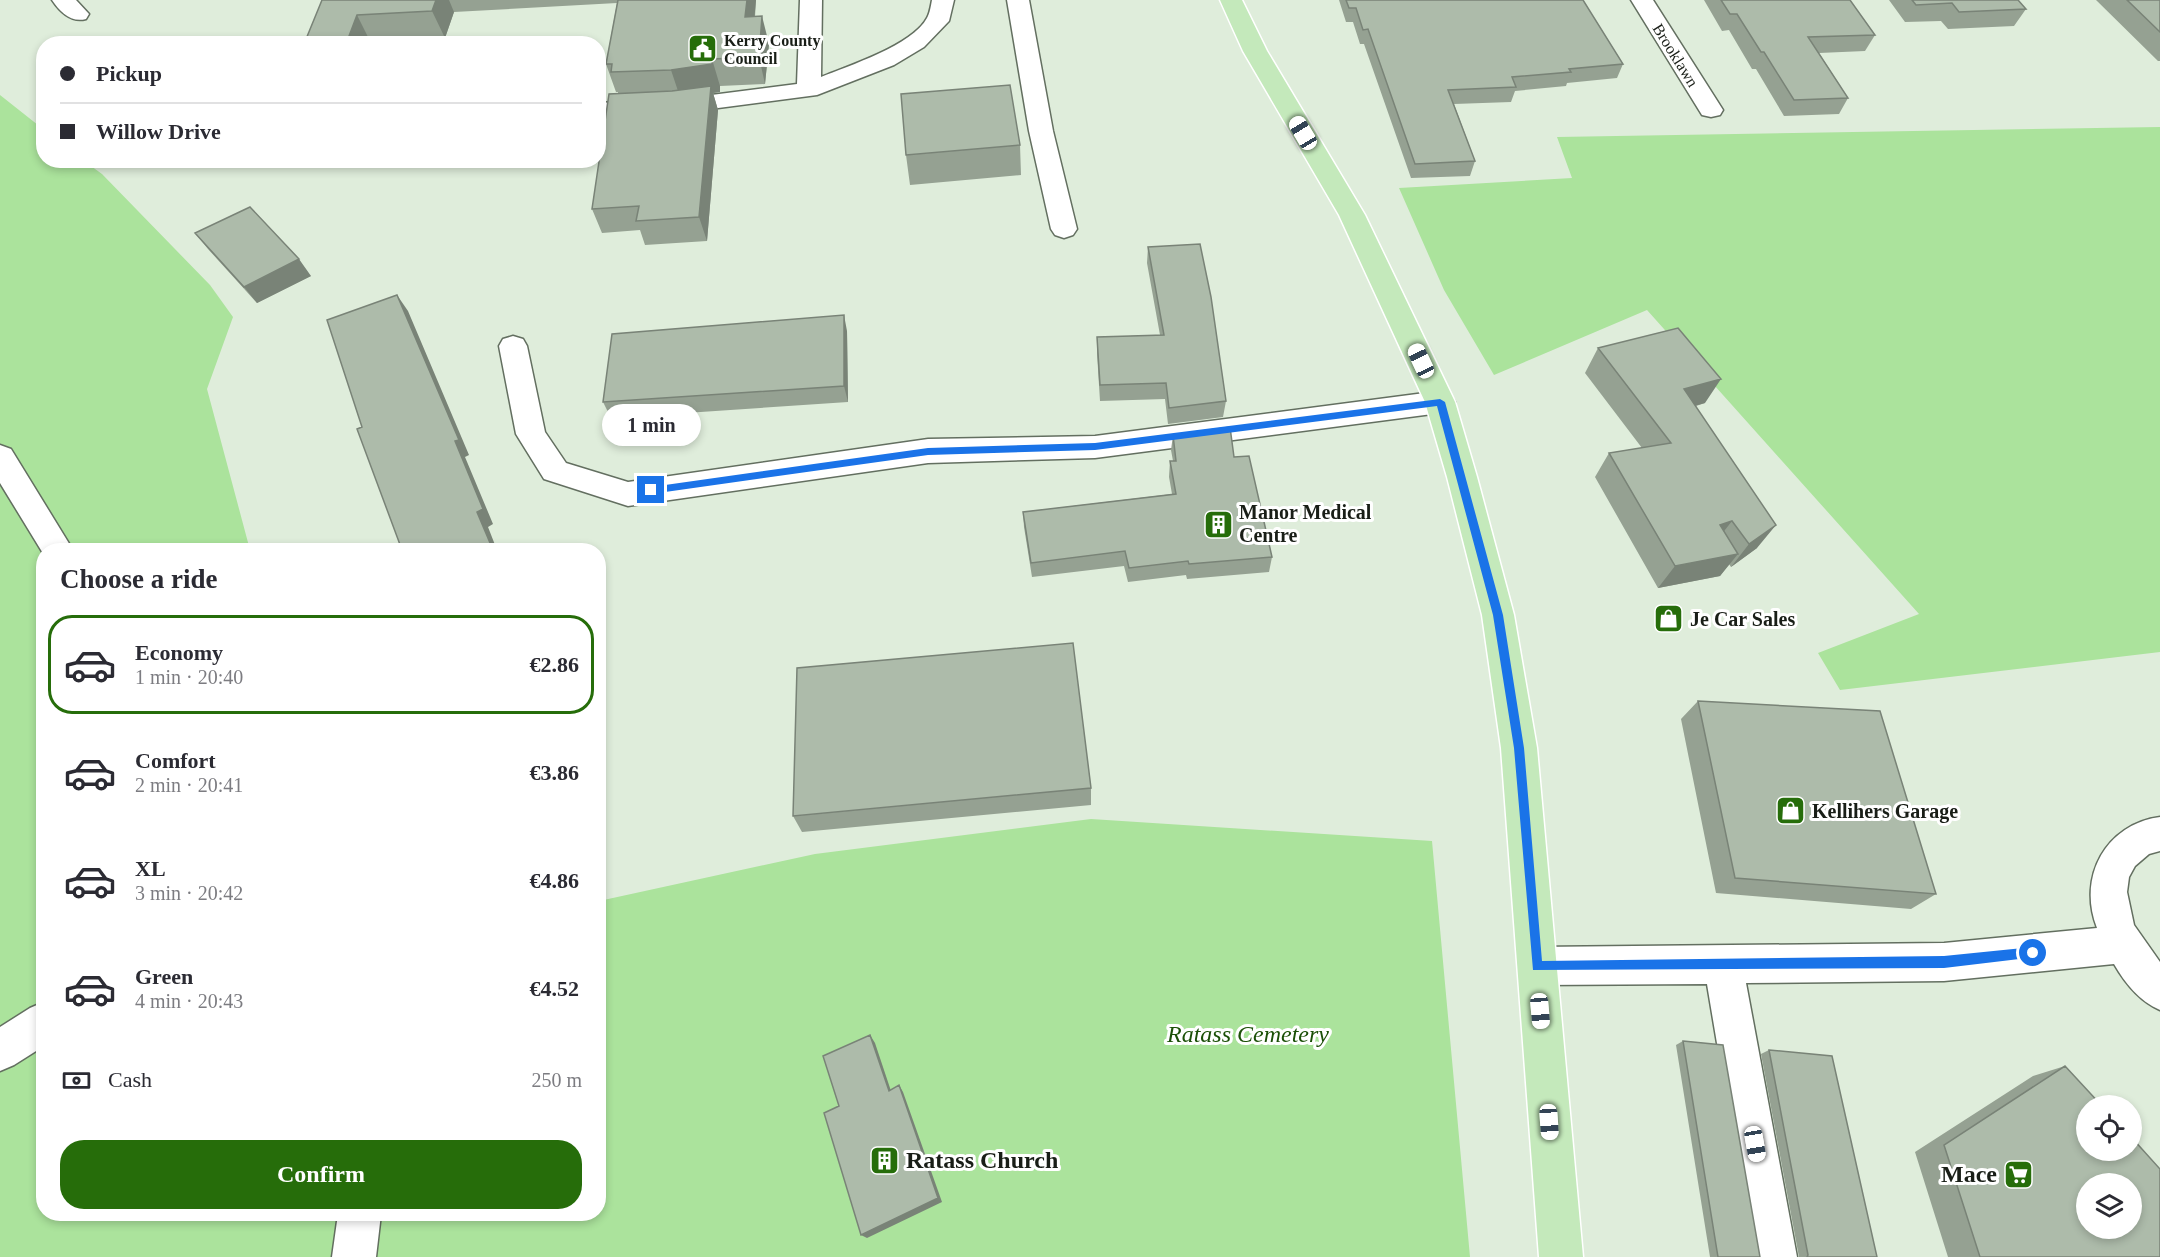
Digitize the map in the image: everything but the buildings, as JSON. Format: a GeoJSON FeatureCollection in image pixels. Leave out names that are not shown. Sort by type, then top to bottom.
{"type":"FeatureCollection","features":[{"type":"Feature","properties":{"kind":"main road"},"geometry":{"type":"LineString","coordinates":[[1234,3],[1255,51],[1352,215],[1440,402],[1498,615],[1519,748],[1561,1257]]}},
{"type":"Feature","properties":{"kind":"street"},"geometry":{"type":"LineString","coordinates":[[809,90],[811,0]]}},
{"type":"Feature","properties":{"kind":"street"},"geometry":{"type":"LineString","coordinates":[[606,110],[680,106],[809,90],[886,60],[916,42],[938,21],[943,0]]}},
{"type":"Feature","properties":{"kind":"street"},"geometry":{"type":"LineString","coordinates":[[1018,0],[1041,131],[1064,230]]}},
{"type":"Feature","properties":{"kind":"street","name":"Brooklawn"},"geometry":{"type":"LineString","coordinates":[[1642,0],[1711,110]]}},
{"type":"Feature","properties":{"kind":"street"},"geometry":{"type":"LineString","coordinates":[[513,346],[531,434],[555,471],[628,494],[928,451],[1095,447],[1440,402]]}},
{"type":"Feature","properties":{"kind":"street"},"geometry":{"type":"LineString","coordinates":[[0,457],[53,543]]}},
{"type":"Feature","properties":{"kind":"street"},"geometry":{"type":"LineString","coordinates":[[2160,834],[2150,835],[2124,850],[2110,874],[2109,907],[2123,944],[2148,979],[2160,990]]}},
{"type":"Feature","properties":{"kind":"street"},"geometry":{"type":"LineString","coordinates":[[1537,966],[1944,962],[2123,944]]}},
{"type":"Feature","properties":{"kind":"street"},"geometry":{"type":"LineString","coordinates":[[1724,964],[1774,1257]]}},
{"type":"Feature","properties":{"kind":"street"},"geometry":{"type":"LineString","coordinates":[[0,1051],[36,1027]]}},
{"type":"Feature","properties":{"kind":"street"},"geometry":{"type":"LineString","coordinates":[[354,1257],[359,1221]]}},
{"type":"Feature","properties":{"kind":"green space","name":"Ratass Cemetery"},"geometry":{"type":"Polygon","coordinates":[[[0,95],[36,123],[36,168],[94,168],[102,174],[210,285],[233,317],[207,389],[248,543],[36,543],[36,1221],[606,1221],[606,899],[815,854],[1091,819],[1432,841],[1470,1257],[0,1257],[0,95]]]}},
{"type":"Feature","properties":{"kind":"green space"},"geometry":{"type":"Polygon","coordinates":[[[2160,127],[2160,652],[1840,690],[1818,653],[1919,614],[1647,310],[1494,375],[1444,290],[1399,188],[1572,178],[1557,137],[2160,127]]]}},
{"type":"Feature","properties":{"kind":"place","name":"Kerry County Council"},"geometry":{"type":"Point","coordinates":[703,49]}},
{"type":"Feature","properties":{"kind":"place","name":"Manor Medical Centre"},"geometry":{"type":"Point","coordinates":[1218,524]}},
{"type":"Feature","properties":{"kind":"place","name":"Je Car Sales"},"geometry":{"type":"Point","coordinates":[1669,619]}},
{"type":"Feature","properties":{"kind":"place","name":"Kellihers Garage"},"geometry":{"type":"Point","coordinates":[1791,811]}},
{"type":"Feature","properties":{"kind":"place","name":"Ratass Church"},"geometry":{"type":"Point","coordinates":[885,1160]}},
{"type":"Feature","properties":{"kind":"place","name":"Mace"},"geometry":{"type":"Point","coordinates":[2018,1174]}},
{"type":"Feature","properties":{"kind":"route"},"geometry":{"type":"LineString","coordinates":[[651,490],[928,451],[1095,447],[1440,402],[1498,615],[1519,748],[1537,966],[1944,962],[2033,953]]}}]}
